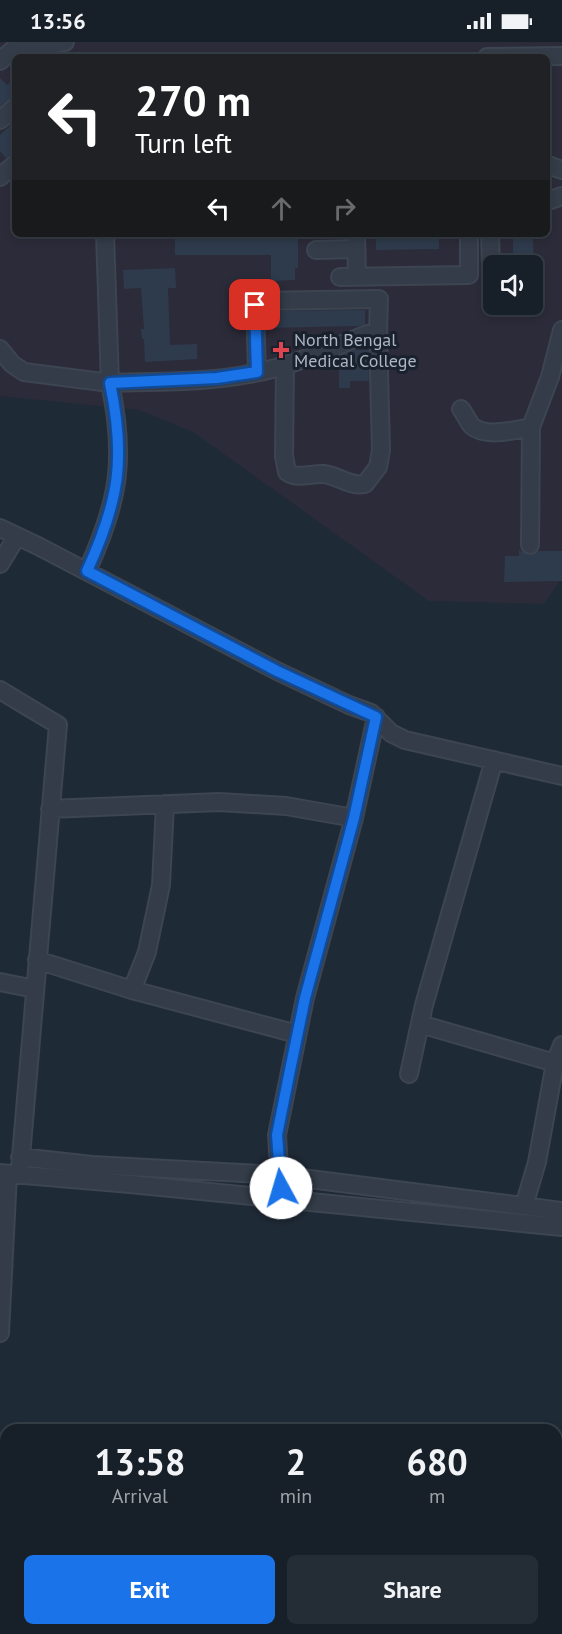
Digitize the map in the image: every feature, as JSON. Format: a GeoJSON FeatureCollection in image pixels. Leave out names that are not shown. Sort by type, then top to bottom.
{"type":"FeatureCollection","features":[{"type":"Feature","properties":{"kind":"street"},"geometry":{"type":"LineString","coordinates":[[27,48],[65,42]]}},
{"type":"Feature","properties":{"kind":"street"},"geometry":{"type":"LineString","coordinates":[[0,120],[12,110]]}},
{"type":"Feature","properties":{"kind":"street"},"geometry":{"type":"LineString","coordinates":[[0,177],[12,167]]}},
{"type":"Feature","properties":{"kind":"street"},"geometry":{"type":"LineString","coordinates":[[87,571],[108,521],[119,466],[116,412],[110,383],[105,237]]}},
{"type":"Feature","properties":{"kind":"street"},"geometry":{"type":"LineString","coordinates":[[316,250],[356,241],[349,276],[469,275],[469,237]]}},
{"type":"Feature","properties":{"kind":"street"},"geometry":{"type":"LineString","coordinates":[[490,237],[491,255]]}},
{"type":"Feature","properties":{"kind":"street"},"geometry":{"type":"LineString","coordinates":[[257,372],[255,305],[259,300],[379,300],[381,450],[378,467],[365,484],[354,485],[325,474],[295,477],[287,472],[284,462],[285,365]]}},
{"type":"Feature","properties":{"kind":"street"},"geometry":{"type":"LineString","coordinates":[[530,544],[531,427],[550,377],[562,330]]}},
{"type":"Feature","properties":{"kind":"street"},"geometry":{"type":"LineString","coordinates":[[0,349],[12,364],[24,372],[110,383],[217,378],[257,372],[285,365],[367,334],[378,333]]}},
{"type":"Feature","properties":{"kind":"street"},"geometry":{"type":"LineString","coordinates":[[461,409],[474,427],[484,430],[498,431],[531,427]]}},
{"type":"Feature","properties":{"kind":"street"},"geometry":{"type":"LineString","coordinates":[[0,528],[277,671],[376,717],[399,738],[562,776]]}},
{"type":"Feature","properties":{"kind":"street"},"geometry":{"type":"LineString","coordinates":[[0,564],[17,536]]}},
{"type":"Feature","properties":{"kind":"street"},"geometry":{"type":"LineString","coordinates":[[0,690],[58,725],[20,1157],[9,1174],[0,1333]]}},
{"type":"Feature","properties":{"kind":"street"},"geometry":{"type":"LineString","coordinates":[[283,1200],[278,1175],[277,1135],[305,998],[354,818],[376,717]]}},
{"type":"Feature","properties":{"kind":"street"},"geometry":{"type":"LineString","coordinates":[[409,1074],[420,1024],[494,760]]}},
{"type":"Feature","properties":{"kind":"street"},"geometry":{"type":"LineString","coordinates":[[50,808],[219,802],[286,806],[354,818]]}},
{"type":"Feature","properties":{"kind":"street"},"geometry":{"type":"LineString","coordinates":[[132,990],[147,952],[161,885],[165,804]]}},
{"type":"Feature","properties":{"kind":"street"},"geometry":{"type":"LineString","coordinates":[[37,960],[132,990],[297,1034]]}},
{"type":"Feature","properties":{"kind":"street"},"geometry":{"type":"LineString","coordinates":[[0,982],[35,989]]}},
{"type":"Feature","properties":{"kind":"street"},"geometry":{"type":"LineString","coordinates":[[420,1024],[555,1063]]}},
{"type":"Feature","properties":{"kind":"street"},"geometry":{"type":"LineString","coordinates":[[524,1206],[537,1162],[555,1063],[562,1045]]}},
{"type":"Feature","properties":{"kind":"street"},"geometry":{"type":"LineString","coordinates":[[20,1157],[92,1165],[278,1175],[562,1211]]}},
{"type":"Feature","properties":{"kind":"street"},"geometry":{"type":"LineString","coordinates":[[9,1174],[562,1227]]}},
{"type":"Feature","properties":{"kind":"shaded area","name":"North Bengal Medical College"},"geometry":{"type":"Polygon","coordinates":[[[0,42],[562,42],[562,578],[544,604],[429,601],[193,432],[139,410],[0,396],[0,42]]]}},
{"type":"Feature","properties":{"kind":"building"},"geometry":{"type":"Polygon","coordinates":[[[0,78],[7,85],[12,81],[12,98],[0,106],[0,78]]]}},
{"type":"Feature","properties":{"kind":"building"},"geometry":{"type":"Polygon","coordinates":[[[10,126],[12,128],[12,153],[6,158],[0,151],[0,135],[10,126]]]}},
{"type":"Feature","properties":{"kind":"building"},"geometry":{"type":"Polygon","coordinates":[[[175,237],[298,237],[298,268],[295,268],[295,280],[271,281],[271,255],[175,255],[175,237]]]}},
{"type":"Feature","properties":{"kind":"building"},"geometry":{"type":"Polygon","coordinates":[[[376,237],[439,237],[439,249],[376,250],[376,237]]]}},
{"type":"Feature","properties":{"kind":"building"},"geometry":{"type":"Polygon","coordinates":[[[513,238],[533,238],[534,255],[513,255],[513,238]]]}},
{"type":"Feature","properties":{"kind":"building"},"geometry":{"type":"Polygon","coordinates":[[[175,268],[176,288],[168,288],[170,345],[197,344],[197,359],[145,362],[141,329],[144,329],[141,288],[124,289],[123,270],[175,268]]]}},
{"type":"Feature","properties":{"kind":"building"},"geometry":{"type":"Polygon","coordinates":[[[365,310],[365,324],[358,326],[266,328],[266,311],[365,310]]]}},
{"type":"Feature","properties":{"kind":"building"},"geometry":{"type":"Polygon","coordinates":[[[355,350],[368,350],[369,381],[350,381],[350,388],[339,388],[339,357],[355,350]]]}},
{"type":"Feature","properties":{"kind":"building"},"geometry":{"type":"Polygon","coordinates":[[[519,550],[529,555],[539,551],[562,551],[562,581],[504,582],[505,556],[519,556],[519,550]]]}},
{"type":"Feature","properties":{"kind":"place","name":"North Bengal Medical College"},"geometry":{"type":"Point","coordinates":[281,350]}},
{"type":"Feature","properties":{"kind":"route"},"geometry":{"type":"LineString","coordinates":[[255,305],[257,372],[217,378],[110,383],[116,412],[119,466],[108,521],[87,571],[121,591],[277,671],[376,717],[354,818],[305,998],[289,1075],[277,1135],[278,1175],[281,1188]]}}]}
